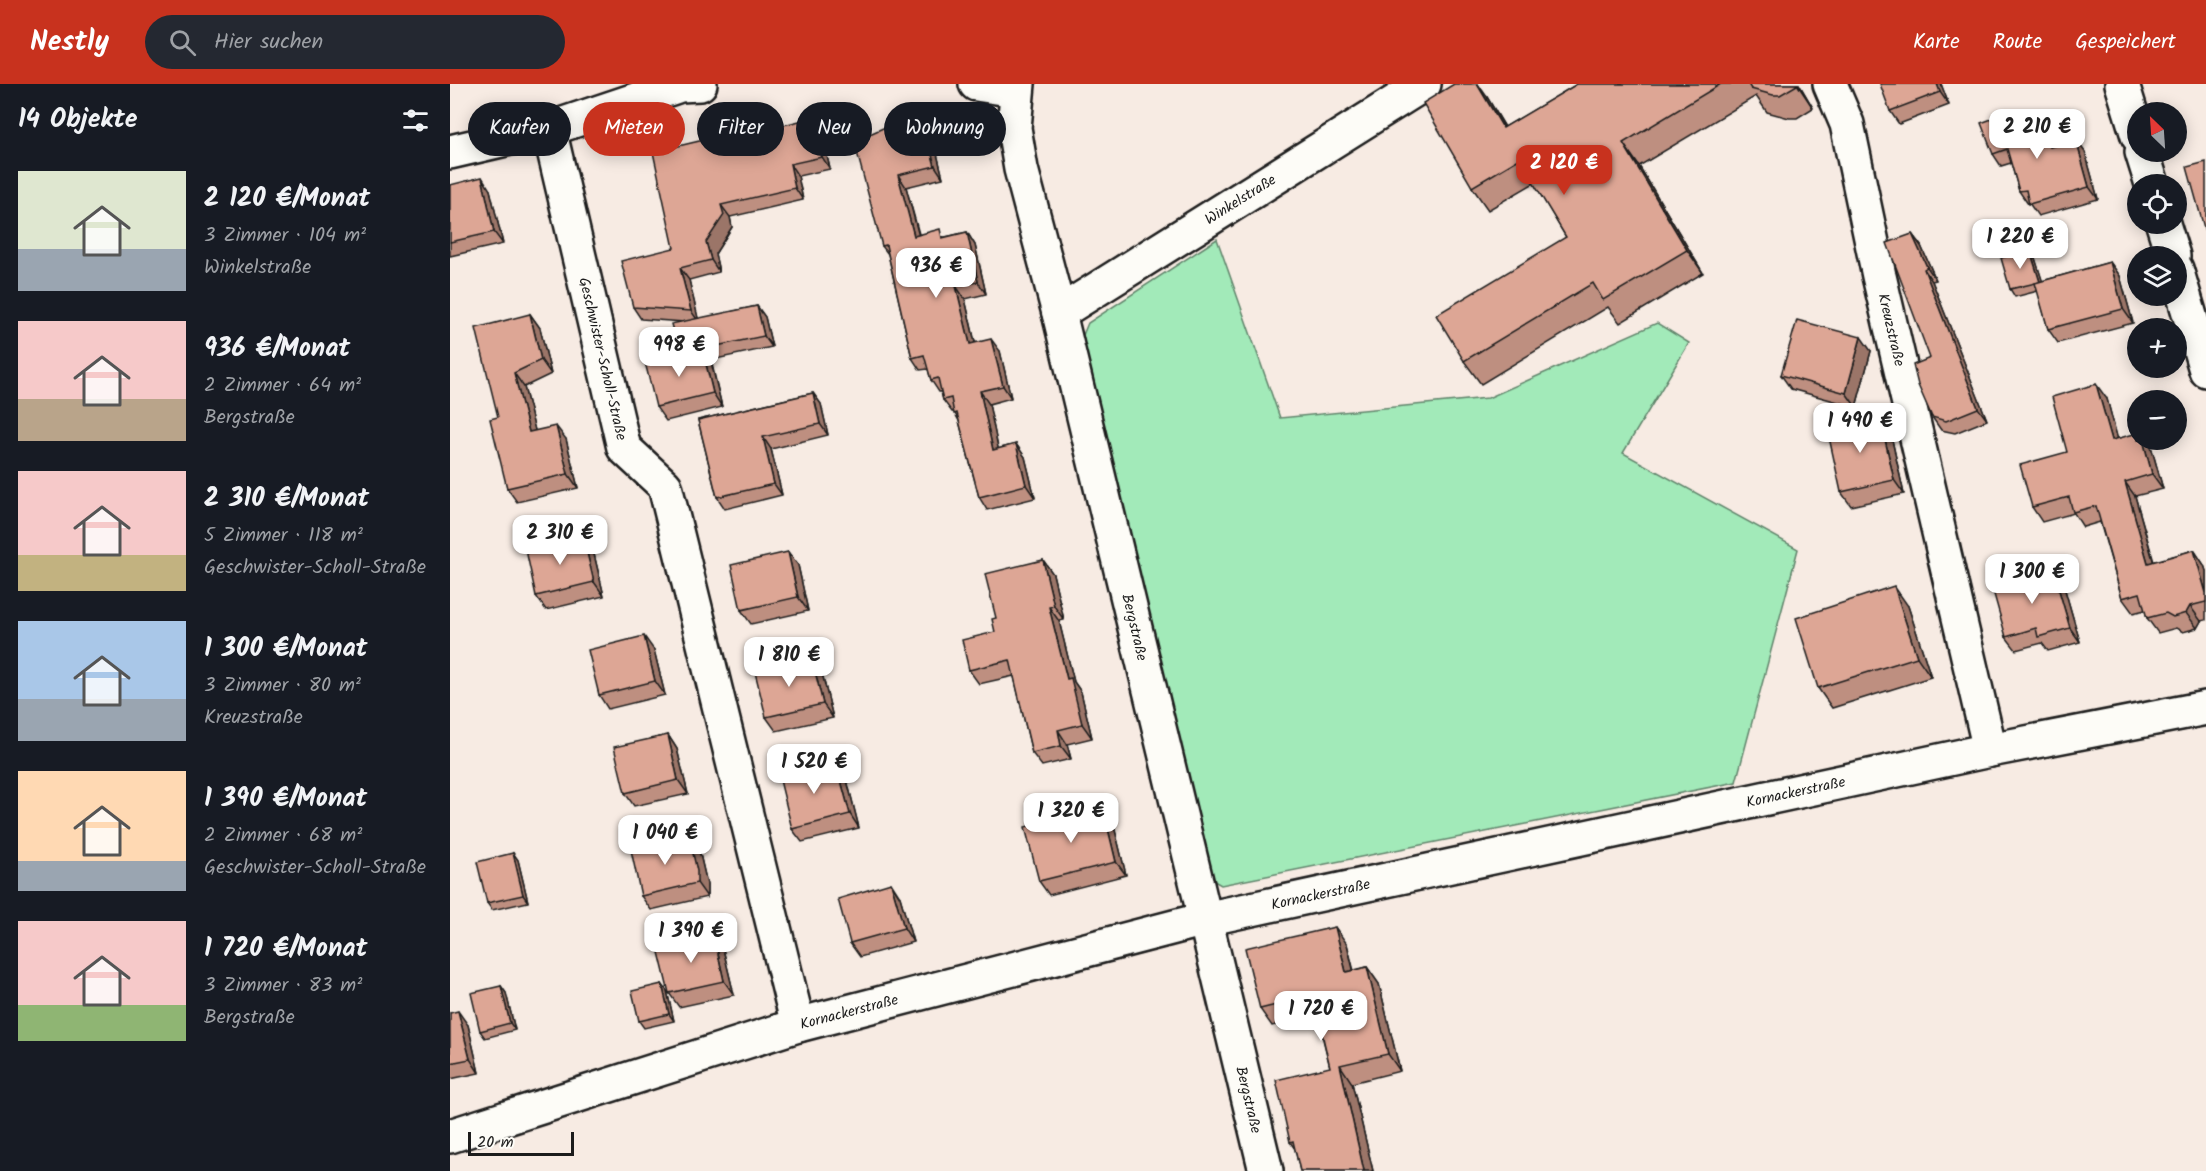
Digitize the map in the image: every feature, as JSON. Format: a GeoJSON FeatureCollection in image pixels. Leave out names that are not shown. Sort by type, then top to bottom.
{"type":"FeatureCollection","features":[{"type":"Feature","properties":{"kind":"street"},"geometry":{"type":"LineString","coordinates":[[571,121],[680,84],[700,84]]}},
{"type":"Feature","properties":{"kind":"street"},"geometry":{"type":"LineString","coordinates":[[976,84],[1017,87]]}},
{"type":"Feature","properties":{"kind":"street","name":"Winkelstraße"},"geometry":{"type":"LineString","coordinates":[[1059,313],[1424,84]]}},
{"type":"Feature","properties":{"kind":"street","name":"Kreuzstraße"},"geometry":{"type":"LineString","coordinates":[[1830,84],[1847,124],[1879,276],[1990,750]]}},
{"type":"Feature","properties":{"kind":"street"},"geometry":{"type":"LineString","coordinates":[[2122,84],[2128,102]]}},
{"type":"Feature","properties":{"kind":"street","name":"Bergstraße"},"geometry":{"type":"LineString","coordinates":[[1017,87],[1014,128],[1021,169],[1059,313],[1266,1171]]}},
{"type":"Feature","properties":{"kind":"street"},"geometry":{"type":"LineString","coordinates":[[450,152],[468,148]]}},
{"type":"Feature","properties":{"kind":"street","name":"Geschwister-Scholl-Straße"},"geometry":{"type":"LineString","coordinates":[[555,156],[624,448],[665,486],[798,1024]]}},
{"type":"Feature","properties":{"kind":"street"},"geometry":{"type":"LineString","coordinates":[[2187,306],[2206,370]]}},
{"type":"Feature","properties":{"kind":"street","name":"Kornackerstraße"},"geometry":{"type":"LineString","coordinates":[[450,1136],[798,1024],[1205,919],[1990,750],[2206,708]]}},
{"type":"Feature","properties":{"kind":"green space"},"geometry":{"type":"Polygon","coordinates":[[[1217,239],[1280,418],[1488,398],[1657,323],[1689,343],[1623,453],[1798,549],[1736,782],[1221,885],[1209,878],[1080,342],[1088,323],[1217,239]]]}},
{"type":"Feature","properties":{"kind":"building"},"geometry":{"type":"Polygon","coordinates":[[[1454,84],[1477,84],[1503,128],[1577,84],[1721,84],[1623,143],[1687,250],[1603,300],[1593,283],[1464,361],[1436,315],[1566,237],[1519,159],[1472,187],[1423,103],[1454,84]]]}},
{"type":"Feature","properties":{"kind":"building"},"geometry":{"type":"Polygon","coordinates":[[[1748,84],[1797,85],[1780,95],[1773,95],[1751,89],[1748,84]]]}},
{"type":"Feature","properties":{"kind":"building"},"geometry":{"type":"Polygon","coordinates":[[[1880,84],[1937,84],[1940,92],[1890,111],[1880,84]]]}},
{"type":"Feature","properties":{"kind":"building"},"geometry":{"type":"Polygon","coordinates":[[[2013,111],[2025,142],[2023,143],[2047,136],[2050,147],[2076,140],[2089,187],[2029,204],[2026,190],[2019,191],[2007,149],[1993,154],[1981,123],[2013,111]]]}},
{"type":"Feature","properties":{"kind":"building"},"geometry":{"type":"Polygon","coordinates":[[[796,122],[796,156],[822,157],[790,164],[795,188],[721,205],[724,215],[706,242],[711,260],[680,268],[691,311],[633,307],[621,261],[674,248],[654,156],[685,156],[685,144],[697,142],[697,156],[784,156],[784,125],[796,122]]]}},
{"type":"Feature","properties":{"kind":"building"},"geometry":{"type":"Polygon","coordinates":[[[884,128],[884,156],[932,156],[935,166],[898,175],[914,236],[940,229],[942,238],[967,232],[978,282],[956,286],[970,344],[991,339],[1003,386],[980,391],[993,450],[1016,444],[1026,485],[979,497],[951,398],[943,400],[938,378],[931,380],[924,355],[912,358],[886,245],[882,246],[858,156],[872,156],[872,133],[884,128]]]}},
{"type":"Feature","properties":{"kind":"building"},"geometry":{"type":"Polygon","coordinates":[[[2206,162],[2206,235],[2187,167],[2206,162]]]}},
{"type":"Feature","properties":{"kind":"building"},"geometry":{"type":"Polygon","coordinates":[[[482,177],[494,232],[450,242],[450,185],[482,177]]]}},
{"type":"Feature","properties":{"kind":"building"},"geometry":{"type":"Polygon","coordinates":[[[1912,234],[1927,267],[1924,269],[1978,408],[1946,421],[1932,417],[1918,385],[1913,365],[1930,358],[1887,243],[1912,234]]]}},
{"type":"Feature","properties":{"kind":"building"},"geometry":{"type":"Polygon","coordinates":[[[2030,250],[2040,282],[2010,289],[2001,258],[2030,250]]]}},
{"type":"Feature","properties":{"kind":"building"},"geometry":{"type":"Polygon","coordinates":[[[2110,262],[2123,309],[2048,329],[2035,283],[2110,262]]]}},
{"type":"Feature","properties":{"kind":"building"},"geometry":{"type":"Polygon","coordinates":[[[757,306],[764,336],[679,353],[671,324],[757,306]]]}},
{"type":"Feature","properties":{"kind":"building"},"geometry":{"type":"Polygon","coordinates":[[[530,314],[541,360],[514,373],[529,432],[556,426],[568,474],[507,488],[490,419],[498,417],[476,328],[530,314]]]}},
{"type":"Feature","properties":{"kind":"building"},"geometry":{"type":"Polygon","coordinates":[[[1797,320],[1861,337],[1846,393],[1781,375],[1797,320]]]}},
{"type":"Feature","properties":{"kind":"building"},"geometry":{"type":"Polygon","coordinates":[[[702,348],[713,393],[656,407],[645,362],[702,348]]]}},
{"type":"Feature","properties":{"kind":"building"},"geometry":{"type":"Polygon","coordinates":[[[2096,384],[2112,440],[2127,436],[2127,450],[2146,450],[2152,474],[2125,482],[2148,563],[2194,550],[2206,593],[2206,602],[2190,606],[2186,613],[2173,617],[2166,613],[2147,618],[2140,593],[2122,598],[2096,506],[2073,512],[2069,497],[2032,507],[2020,465],[2067,452],[2052,397],[2096,384]]]}},
{"type":"Feature","properties":{"kind":"building"},"geometry":{"type":"Polygon","coordinates":[[[813,393],[820,424],[763,437],[774,484],[717,497],[698,420],[813,393]]]}},
{"type":"Feature","properties":{"kind":"building"},"geometry":{"type":"Polygon","coordinates":[[[1880,417],[1894,480],[1841,492],[1827,428],[1880,417]]]}},
{"type":"Feature","properties":{"kind":"building"},"geometry":{"type":"Polygon","coordinates":[[[583,536],[594,582],[536,596],[526,550],[583,536]]]}},
{"type":"Feature","properties":{"kind":"building"},"geometry":{"type":"Polygon","coordinates":[[[788,552],[798,597],[741,610],[731,565],[788,552]]]}},
{"type":"Feature","properties":{"kind":"building"},"geometry":{"type":"Polygon","coordinates":[[[1043,560],[1054,606],[1049,607],[1067,679],[1071,678],[1082,724],[1058,730],[1061,746],[1032,753],[1010,660],[969,670],[962,640],[995,632],[992,619],[996,618],[985,574],[1043,560]]]}},
{"type":"Feature","properties":{"kind":"building"},"geometry":{"type":"Polygon","coordinates":[[[2053,570],[2070,628],[2038,637],[2036,628],[2006,637],[1992,587],[2053,570]]]}},
{"type":"Feature","properties":{"kind":"building"},"geometry":{"type":"Polygon","coordinates":[[[1894,586],[1917,657],[1818,688],[1796,618],[1894,586]]]}},
{"type":"Feature","properties":{"kind":"building"},"geometry":{"type":"Polygon","coordinates":[[[644,636],[655,681],[599,695],[588,650],[644,636]]]}},
{"type":"Feature","properties":{"kind":"building"},"geometry":{"type":"Polygon","coordinates":[[[812,659],[823,704],[766,717],[755,672],[812,659]]]}},
{"type":"Feature","properties":{"kind":"building"},"geometry":{"type":"Polygon","coordinates":[[[668,735],[678,780],[625,793],[614,747],[668,735]]]}},
{"type":"Feature","properties":{"kind":"building"},"geometry":{"type":"Polygon","coordinates":[[[836,762],[850,814],[792,829],[779,776],[836,762]]]}},
{"type":"Feature","properties":{"kind":"building"},"geometry":{"type":"Polygon","coordinates":[[[1103,808],[1116,862],[1039,881],[1025,827],[1103,808]]]}},
{"type":"Feature","properties":{"kind":"building"},"geometry":{"type":"Polygon","coordinates":[[[689,836],[697,871],[697,883],[641,896],[631,850],[689,836]]]}},
{"type":"Feature","properties":{"kind":"building"},"geometry":{"type":"Polygon","coordinates":[[[513,853],[523,895],[487,903],[477,862],[513,853]]]}},
{"type":"Feature","properties":{"kind":"building"},"geometry":{"type":"Polygon","coordinates":[[[891,883],[904,928],[850,943],[838,899],[891,883]]]}},
{"type":"Feature","properties":{"kind":"building"},"geometry":{"type":"Polygon","coordinates":[[[1335,927],[1346,972],[1367,967],[1388,1054],[1340,1065],[1364,1171],[1300,1171],[1293,1141],[1290,1142],[1276,1080],[1330,1067],[1313,996],[1260,1009],[1245,948],[1335,927]]]}},
{"type":"Feature","properties":{"kind":"building"},"geometry":{"type":"Polygon","coordinates":[[[714,936],[724,981],[669,993],[658,948],[714,936]]]}},
{"type":"Feature","properties":{"kind":"building"},"geometry":{"type":"Polygon","coordinates":[[[662,984],[669,1014],[639,1021],[632,991],[662,984]]]}},
{"type":"Feature","properties":{"kind":"building"},"geometry":{"type":"Polygon","coordinates":[[[501,986],[510,1023],[480,1031],[471,993],[501,986]]]}},
{"type":"Feature","properties":{"kind":"building"},"geometry":{"type":"Polygon","coordinates":[[[458,1011],[470,1059],[450,1063],[450,1013],[458,1011]]]}}]}
